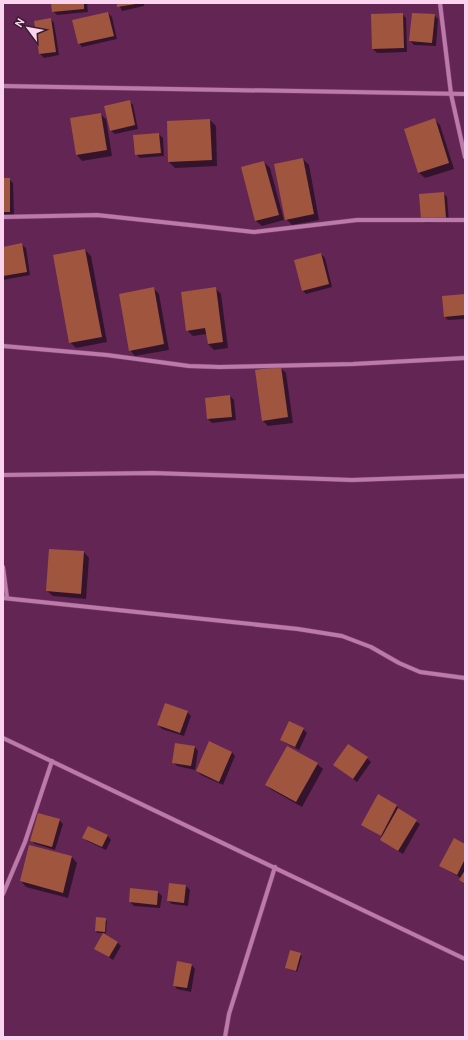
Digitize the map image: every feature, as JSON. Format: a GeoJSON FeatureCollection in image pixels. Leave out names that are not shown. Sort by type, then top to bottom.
{"type":"FeatureCollection","features":[{"type":"Feature","properties":{"kind":"street"},"geometry":{"type":"LineString","coordinates":[[440,3],[451,94],[465,157]]}},
{"type":"Feature","properties":{"kind":"street"},"geometry":{"type":"LineString","coordinates":[[3,86],[465,94]]}},
{"type":"Feature","properties":{"kind":"street"},"geometry":{"type":"LineString","coordinates":[[3,217],[97,215],[254,232],[357,220],[465,220]]}},
{"type":"Feature","properties":{"kind":"street"},"geometry":{"type":"LineString","coordinates":[[3,346],[107,355],[189,366],[353,364],[465,358]]}},
{"type":"Feature","properties":{"kind":"street"},"geometry":{"type":"LineString","coordinates":[[3,475],[153,473],[352,480],[465,476]]}},
{"type":"Feature","properties":{"kind":"street"},"geometry":{"type":"LineString","coordinates":[[3,567],[5,598],[298,629],[334,635],[371,647],[399,663],[420,672],[465,678]]}},
{"type":"Feature","properties":{"kind":"street"},"geometry":{"type":"LineString","coordinates":[[3,738],[275,867],[374,917],[465,959]]}},
{"type":"Feature","properties":{"kind":"street"},"geometry":{"type":"LineString","coordinates":[[3,894],[26,842],[52,761]]}},
{"type":"Feature","properties":{"kind":"street"},"geometry":{"type":"LineString","coordinates":[[225,1037],[229,1014],[275,867]]}},
{"type":"Feature","properties":{"kind":"building"},"geometry":{"type":"Polygon","coordinates":[[[51,3],[84,3],[84,9],[52,12],[51,3]]]}},
{"type":"Feature","properties":{"kind":"building"},"geometry":{"type":"Polygon","coordinates":[[[117,3],[136,3],[136,4],[117,7],[117,3]]]}},
{"type":"Feature","properties":{"kind":"building"},"geometry":{"type":"Polygon","coordinates":[[[108,12],[114,36],[78,44],[72,20],[108,12]]]}},
{"type":"Feature","properties":{"kind":"building"},"geometry":{"type":"Polygon","coordinates":[[[403,13],[404,48],[372,49],[371,14],[403,13]]]}},
{"type":"Feature","properties":{"kind":"building"},"geometry":{"type":"Polygon","coordinates":[[[412,13],[435,14],[432,43],[409,41],[412,13]]]}},
{"type":"Feature","properties":{"kind":"building"},"geometry":{"type":"Polygon","coordinates":[[[51,18],[56,52],[39,54],[34,21],[51,18]]]}},
{"type":"Feature","properties":{"kind":"building"},"geometry":{"type":"Polygon","coordinates":[[[130,100],[135,125],[110,131],[104,106],[130,100]]]}},
{"type":"Feature","properties":{"kind":"building"},"geometry":{"type":"Polygon","coordinates":[[[101,113],[107,150],[76,155],[70,118],[101,113]]]}},
{"type":"Feature","properties":{"kind":"building"},"geometry":{"type":"Polygon","coordinates":[[[435,118],[449,163],[418,173],[404,129],[435,118]]]}},
{"type":"Feature","properties":{"kind":"building"},"geometry":{"type":"Polygon","coordinates":[[[210,119],[212,160],[168,162],[167,121],[210,119]]]}},
{"type":"Feature","properties":{"kind":"building"},"geometry":{"type":"Polygon","coordinates":[[[159,133],[161,153],[135,155],[133,135],[159,133]]]}},
{"type":"Feature","properties":{"kind":"building"},"geometry":{"type":"Polygon","coordinates":[[[303,158],[314,214],[285,220],[274,164],[303,158]]]}},
{"type":"Feature","properties":{"kind":"building"},"geometry":{"type":"Polygon","coordinates":[[[264,161],[279,215],[255,221],[241,167],[264,161]]]}},
{"type":"Feature","properties":{"kind":"building"},"geometry":{"type":"Polygon","coordinates":[[[3,178],[10,178],[10,212],[3,212],[3,178]]]}},
{"type":"Feature","properties":{"kind":"building"},"geometry":{"type":"Polygon","coordinates":[[[444,192],[446,218],[421,220],[419,194],[444,192]]]}},
{"type":"Feature","properties":{"kind":"building"},"geometry":{"type":"Polygon","coordinates":[[[22,243],[27,272],[3,276],[3,247],[22,243]]]}},
{"type":"Feature","properties":{"kind":"building"},"geometry":{"type":"Polygon","coordinates":[[[85,249],[102,337],[69,343],[53,255],[85,249]]]}},
{"type":"Feature","properties":{"kind":"building"},"geometry":{"type":"Polygon","coordinates":[[[321,253],[329,284],[302,291],[294,260],[321,253]]]}},
{"type":"Feature","properties":{"kind":"building"},"geometry":{"type":"Polygon","coordinates":[[[154,287],[164,344],[129,351],[119,294],[154,287]]]}},
{"type":"Feature","properties":{"kind":"building"},"geometry":{"type":"Polygon","coordinates":[[[216,287],[223,342],[208,344],[205,328],[186,331],[181,292],[216,287]]]}},
{"type":"Feature","properties":{"kind":"building"},"geometry":{"type":"Polygon","coordinates":[[[465,294],[465,315],[444,317],[442,296],[465,294]]]}},
{"type":"Feature","properties":{"kind":"building"},"geometry":{"type":"Polygon","coordinates":[[[281,366],[288,417],[262,421],[255,370],[281,366]]]}},
{"type":"Feature","properties":{"kind":"building"},"geometry":{"type":"Polygon","coordinates":[[[230,395],[232,417],[207,419],[205,398],[230,395]]]}},
{"type":"Feature","properties":{"kind":"building"},"geometry":{"type":"Polygon","coordinates":[[[49,549],[84,551],[81,594],[46,591],[49,549]]]}},
{"type":"Feature","properties":{"kind":"building"},"geometry":{"type":"Polygon","coordinates":[[[165,703],[188,711],[180,733],[157,725],[165,703]]]}},
{"type":"Feature","properties":{"kind":"building"},"geometry":{"type":"Polygon","coordinates":[[[289,721],[304,728],[295,747],[280,740],[289,721]]]}},
{"type":"Feature","properties":{"kind":"building"},"geometry":{"type":"Polygon","coordinates":[[[209,741],[232,752],[219,782],[196,771],[209,741]]]}},
{"type":"Feature","properties":{"kind":"building"},"geometry":{"type":"Polygon","coordinates":[[[175,743],[195,746],[191,766],[172,763],[175,743]]]}},
{"type":"Feature","properties":{"kind":"building"},"geometry":{"type":"Polygon","coordinates":[[[348,744],[368,757],[353,779],[333,765],[348,744]]]}},
{"type":"Feature","properties":{"kind":"building"},"geometry":{"type":"Polygon","coordinates":[[[287,746],[318,763],[296,802],[265,785],[287,746]]]}},
{"type":"Feature","properties":{"kind":"building"},"geometry":{"type":"Polygon","coordinates":[[[378,794],[397,805],[381,836],[361,825],[378,794]]]}},
{"type":"Feature","properties":{"kind":"building"},"geometry":{"type":"Polygon","coordinates":[[[398,808],[417,820],[398,851],[380,840],[398,808]]]}},
{"type":"Feature","properties":{"kind":"building"},"geometry":{"type":"Polygon","coordinates":[[[38,813],[60,819],[52,847],[30,841],[38,813]]]}},
{"type":"Feature","properties":{"kind":"building"},"geometry":{"type":"Polygon","coordinates":[[[88,826],[108,835],[102,847],[82,838],[88,826]]]}},
{"type":"Feature","properties":{"kind":"building"},"geometry":{"type":"Polygon","coordinates":[[[454,838],[465,844],[465,859],[457,875],[439,866],[454,838]]]}},
{"type":"Feature","properties":{"kind":"building"},"geometry":{"type":"Polygon","coordinates":[[[29,845],[72,856],[63,893],[20,881],[29,845]]]}},
{"type":"Feature","properties":{"kind":"building"},"geometry":{"type":"Polygon","coordinates":[[[465,870],[465,884],[459,880],[465,870]]]}},
{"type":"Feature","properties":{"kind":"building"},"geometry":{"type":"Polygon","coordinates":[[[169,883],[186,885],[184,903],[167,901],[169,883]]]}},
{"type":"Feature","properties":{"kind":"building"},"geometry":{"type":"Polygon","coordinates":[[[130,888],[158,891],[157,905],[129,902],[130,888]]]}},
{"type":"Feature","properties":{"kind":"building"},"geometry":{"type":"Polygon","coordinates":[[[96,917],[106,918],[105,932],[95,931],[96,917]]]}},
{"type":"Feature","properties":{"kind":"building"},"geometry":{"type":"Polygon","coordinates":[[[103,933],[118,942],[109,957],[94,949],[103,933]]]}},
{"type":"Feature","properties":{"kind":"building"},"geometry":{"type":"Polygon","coordinates":[[[290,950],[301,953],[296,971],[285,968],[290,950]]]}},
{"type":"Feature","properties":{"kind":"building"},"geometry":{"type":"Polygon","coordinates":[[[177,961],[192,964],[187,988],[173,986],[177,961]]]}}]}
